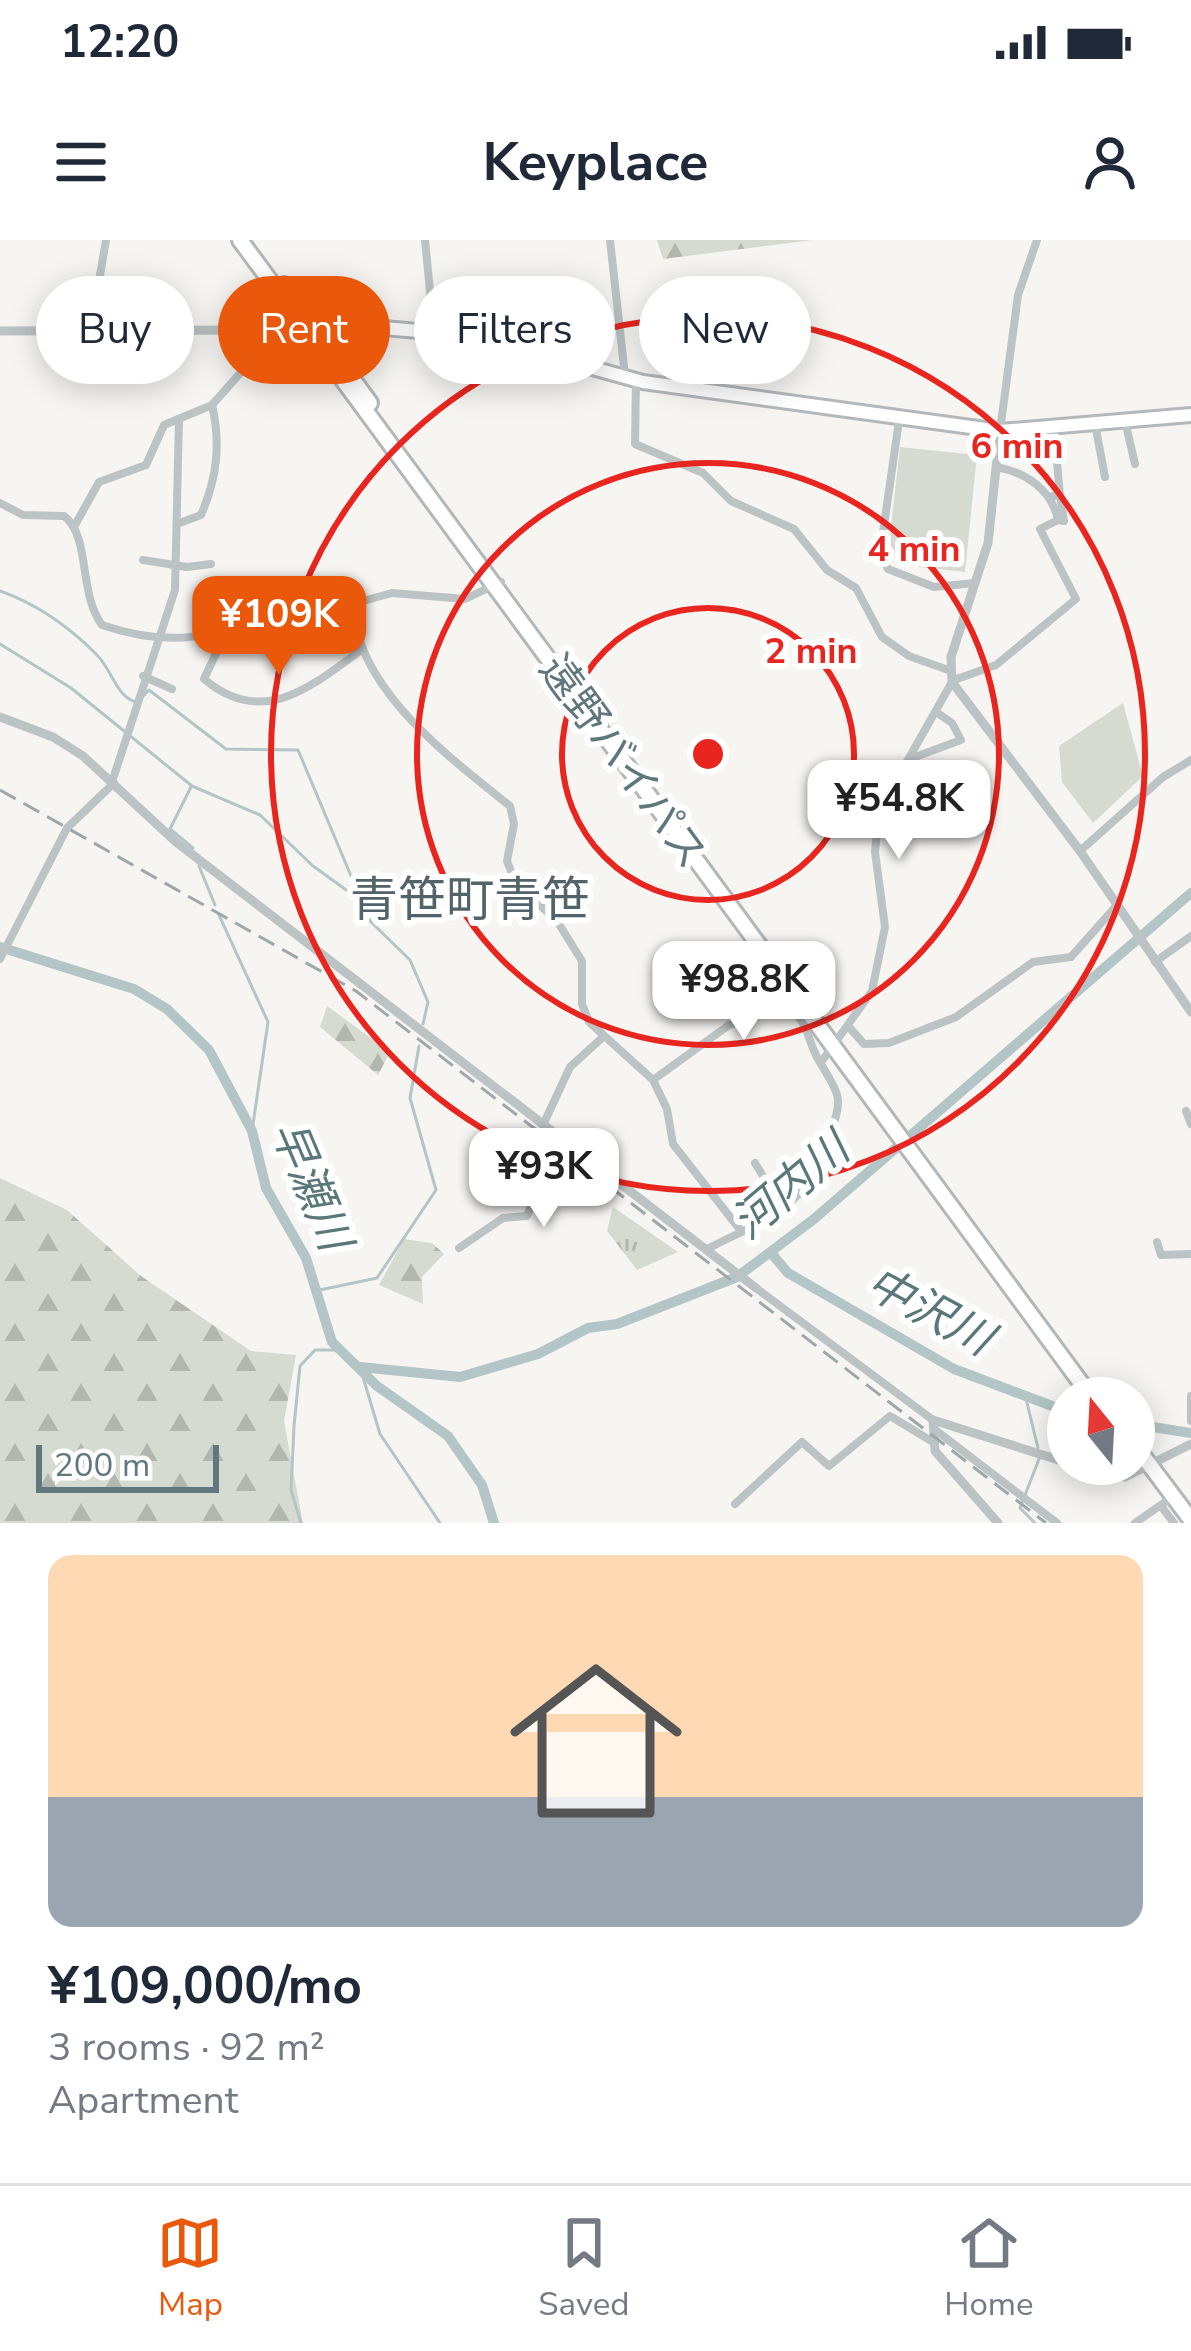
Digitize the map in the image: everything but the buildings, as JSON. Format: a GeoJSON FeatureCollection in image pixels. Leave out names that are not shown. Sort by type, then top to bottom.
{"type":"FeatureCollection","features":[{"type":"Feature","properties":{"kind":"highway","name":"遠野バイパス"},"geometry":{"type":"LineString","coordinates":[[240,240],[268,276]]}},
{"type":"Feature","properties":{"kind":"highway","name":"遠野バイパス"},"geometry":{"type":"LineString","coordinates":[[250,240],[274,276]]}},
{"type":"Feature","properties":{"kind":"highway","name":"遠野バイパス"},"geometry":{"type":"LineString","coordinates":[[351,384],[1081,1377]]}},
{"type":"Feature","properties":{"kind":"highway"},"geometry":{"type":"LineString","coordinates":[[1155,1478],[1188,1522]]}},
{"type":"Feature","properties":{"kind":"highway"},"geometry":{"type":"LineString","coordinates":[[1155,1484],[1164,1503],[1188,1522]]}},
{"type":"Feature","properties":{"kind":"main road"},"geometry":{"type":"LineString","coordinates":[[615,375],[899,421],[1000,431],[1191,415]]}},
{"type":"Feature","properties":{"kind":"street"},"geometry":{"type":"LineString","coordinates":[[100,276],[106,240]]}},
{"type":"Feature","properties":{"kind":"street"},"geometry":{"type":"LineString","coordinates":[[425,240],[429,276]]}},
{"type":"Feature","properties":{"kind":"street"},"geometry":{"type":"LineString","coordinates":[[610,240],[631,379],[635,444],[703,473],[731,501],[794,529],[827,570],[856,589],[881,637],[953,678],[1191,1012]]}},
{"type":"Feature","properties":{"kind":"street"},"geometry":{"type":"LineString","coordinates":[[822,1061],[872,992],[885,927],[876,823],[953,678],[988,543],[1018,295],[1036,240]]}},
{"type":"Feature","properties":{"kind":"street"},"geometry":{"type":"LineString","coordinates":[[0,331],[36,330]]}},
{"type":"Feature","properties":{"kind":"street"},"geometry":{"type":"LineString","coordinates":[[231,384],[212,405],[164,425],[146,465],[99,482],[91,490],[75,525],[94,614],[102,625],[179,642],[334,593],[352,604],[361,650],[423,735],[510,806],[514,824],[507,861],[515,882],[557,921],[582,961],[582,1004],[602,1038],[653,1080],[673,1144],[741,1231]]}},
{"type":"Feature","properties":{"kind":"street"},"geometry":{"type":"LineString","coordinates":[[176,525],[201,515],[213,485],[219,433],[212,405]]}},
{"type":"Feature","properties":{"kind":"street"},"geometry":{"type":"LineString","coordinates":[[0,959],[67,828],[113,783],[143,676],[175,590],[181,491],[175,454],[179,419]]}},
{"type":"Feature","properties":{"kind":"street"},"geometry":{"type":"LineString","coordinates":[[899,421],[880,553],[888,569],[934,587],[976,583]]}},
{"type":"Feature","properties":{"kind":"street"},"geometry":{"type":"LineString","coordinates":[[1125,421],[1136,464]]}},
{"type":"Feature","properties":{"kind":"street"},"geometry":{"type":"LineString","coordinates":[[1095,424],[1105,477]]}},
{"type":"Feature","properties":{"kind":"street"},"geometry":{"type":"LineString","coordinates":[[953,678],[996,665],[1076,598],[1040,529],[1058,520],[1054,428]]}},
{"type":"Feature","properties":{"kind":"street"},"geometry":{"type":"LineString","coordinates":[[996,467],[1022,472],[1056,496]]}},
{"type":"Feature","properties":{"kind":"street"},"geometry":{"type":"LineString","coordinates":[[0,502],[23,515],[64,516],[75,525]]}},
{"type":"Feature","properties":{"kind":"street"},"geometry":{"type":"LineString","coordinates":[[143,560],[211,564]]}},
{"type":"Feature","properties":{"kind":"street"},"geometry":{"type":"LineString","coordinates":[[352,604],[392,592],[465,599],[498,583]]}},
{"type":"Feature","properties":{"kind":"street"},"geometry":{"type":"LineString","coordinates":[[227,630],[204,680],[248,701],[291,700],[361,650]]}},
{"type":"Feature","properties":{"kind":"street"},"geometry":{"type":"LineString","coordinates":[[143,676],[172,689]]}},
{"type":"Feature","properties":{"kind":"street"},"geometry":{"type":"LineString","coordinates":[[914,757],[961,740],[952,723],[936,712]]}},
{"type":"Feature","properties":{"kind":"street"},"geometry":{"type":"LineString","coordinates":[[0,717],[53,737],[113,783],[176,842],[1057,1523]]}},
{"type":"Feature","properties":{"kind":"street"},"geometry":{"type":"LineString","coordinates":[[1080,851],[1163,777],[1191,760]]}},
{"type":"Feature","properties":{"kind":"street"},"geometry":{"type":"LineString","coordinates":[[849,1027],[864,1044],[890,1042],[956,1018],[1033,962],[1072,957],[1119,908]]}},
{"type":"Feature","properties":{"kind":"street"},"geometry":{"type":"LineString","coordinates":[[1151,957],[1191,936]]}},
{"type":"Feature","properties":{"kind":"street"},"geometry":{"type":"LineString","coordinates":[[653,1080],[729,1025],[784,1007],[804,1021],[842,1101],[821,1168],[801,1194],[776,1216],[741,1231],[711,1253]]}},
{"type":"Feature","properties":{"kind":"street"},"geometry":{"type":"LineString","coordinates":[[543,1125],[570,1067],[602,1038]]}},
{"type":"Feature","properties":{"kind":"street"},"geometry":{"type":"LineString","coordinates":[[1186,1111],[1191,1124]]}},
{"type":"Feature","properties":{"kind":"street"},"geometry":{"type":"LineString","coordinates":[[537,1160],[553,1133]]}},
{"type":"Feature","properties":{"kind":"street"},"geometry":{"type":"LineString","coordinates":[[459,1248],[503,1218],[527,1216],[546,1170],[537,1160],[498,1160]]}},
{"type":"Feature","properties":{"kind":"street"},"geometry":{"type":"LineString","coordinates":[[755,1163],[766,1181],[801,1194]]}},
{"type":"Feature","properties":{"kind":"street"},"geometry":{"type":"LineString","coordinates":[[1157,1242],[1161,1255],[1191,1254]]}},
{"type":"Feature","properties":{"kind":"street"},"geometry":{"type":"LineString","coordinates":[[1191,1396],[1191,1421]]}},
{"type":"Feature","properties":{"kind":"street"},"geometry":{"type":"LineString","coordinates":[[735,1504],[802,1442],[829,1466],[890,1415],[932,1442],[998,1523]]}},
{"type":"Feature","properties":{"kind":"street"},"geometry":{"type":"LineString","coordinates":[[932,1424],[932,1442]]}},
{"type":"Feature","properties":{"kind":"street"},"geometry":{"type":"LineString","coordinates":[[932,1424],[1047,1456]]}},
{"type":"Feature","properties":{"kind":"street"},"geometry":{"type":"LineString","coordinates":[[1155,1465],[1187,1448]]}},
{"type":"Feature","properties":{"kind":"street"},"geometry":{"type":"LineString","coordinates":[[1135,1523],[1164,1503],[1174,1523]]}},
{"type":"Feature","properties":{"kind":"green space"},"geometry":{"type":"Polygon","coordinates":[[[657,240],[813,240],[663,259],[657,240]]]}},
{"type":"Feature","properties":{"kind":"green space"},"geometry":{"type":"Polygon","coordinates":[[[900,447],[977,455],[965,572],[901,565],[889,545],[900,447]]]}},
{"type":"Feature","properties":{"kind":"green space"},"geometry":{"type":"Polygon","coordinates":[[[1123,703],[1143,776],[1093,823],[1062,782],[1059,746],[1123,703]]]}},
{"type":"Feature","properties":{"kind":"green space"},"geometry":{"type":"Polygon","coordinates":[[[327,1006],[390,1052],[378,1075],[320,1027],[327,1006]]]}},
{"type":"Feature","properties":{"kind":"green space"},"geometry":{"type":"Polygon","coordinates":[[[0,1178],[67,1210],[141,1276],[251,1351],[296,1355],[284,1421],[303,1523],[0,1523],[0,1178]]]}},
{"type":"Feature","properties":{"kind":"green space"},"geometry":{"type":"Polygon","coordinates":[[[613,1207],[678,1252],[637,1270],[607,1231],[613,1207]]]}},
{"type":"Feature","properties":{"kind":"green space"},"geometry":{"type":"Polygon","coordinates":[[[404,1239],[432,1243],[444,1254],[422,1277],[423,1304],[379,1285],[404,1239]]]}},
{"type":"Feature","properties":{"kind":"waterway"},"geometry":{"type":"LineString","coordinates":[[0,591],[40,610],[75,635],[136,702]]}},
{"type":"Feature","properties":{"kind":"waterway"},"geometry":{"type":"LineString","coordinates":[[0,644],[71,688],[192,786],[260,815],[313,866],[356,897]]}},
{"type":"Feature","properties":{"kind":"waterway"},"geometry":{"type":"LineString","coordinates":[[143,696],[149,690],[226,749],[298,750],[370,921],[410,960],[428,1002],[423,1024]]}},
{"type":"Feature","properties":{"kind":"waterway"},"geometry":{"type":"LineString","coordinates":[[191,787],[170,829],[193,848]]}},
{"type":"Feature","properties":{"kind":"waterway"},"geometry":{"type":"LineString","coordinates":[[199,866],[215,905]]}},
{"type":"Feature","properties":{"kind":"waterway","name":"河内川"},"geometry":{"type":"LineString","coordinates":[[360,1367],[460,1377],[538,1354],[588,1328],[617,1324],[737,1277],[814,1219],[1191,893]]}},
{"type":"Feature","properties":{"kind":"waterway"},"geometry":{"type":"LineString","coordinates":[[219,915],[268,1022],[252,1131]]}},
{"type":"Feature","properties":{"kind":"waterway","name":"早瀬川"},"geometry":{"type":"LineString","coordinates":[[0,947],[134,989],[167,1009],[209,1050],[252,1131],[266,1188],[306,1258],[332,1342],[377,1386],[448,1436],[482,1485],[494,1523]]}},
{"type":"Feature","properties":{"kind":"waterway"},"geometry":{"type":"LineString","coordinates":[[315,1291],[377,1278],[436,1190],[410,1098],[419,1046]]}},
{"type":"Feature","properties":{"kind":"waterway","name":"中沢川"},"geometry":{"type":"LineString","coordinates":[[771,1253],[788,1273],[954,1369],[1047,1404]]}},
{"type":"Feature","properties":{"kind":"waterway"},"geometry":{"type":"LineString","coordinates":[[301,1523],[291,1490],[300,1366],[315,1350],[339,1350]]}},
{"type":"Feature","properties":{"kind":"waterway"},"geometry":{"type":"LineString","coordinates":[[360,1367],[380,1434],[440,1523]]}},
{"type":"Feature","properties":{"kind":"waterway"},"geometry":{"type":"LineString","coordinates":[[1026,1399],[1038,1448]]}},
{"type":"Feature","properties":{"kind":"waterway","name":"中沢川"},"geometry":{"type":"LineString","coordinates":[[1155,1427],[1191,1433]]}},
{"type":"Feature","properties":{"kind":"waterway"},"geometry":{"type":"LineString","coordinates":[[1035,1523],[1020,1508],[1039,1459]]}},
{"type":"Feature","properties":{"kind":"railway"},"geometry":{"type":"LineString","coordinates":[[0,790],[356,991],[1046,1523]]}},
{"type":"Feature","properties":{"kind":"district","name":"青笹町青笹"},"geometry":{"type":"Point","coordinates":[470,899]}}]}
